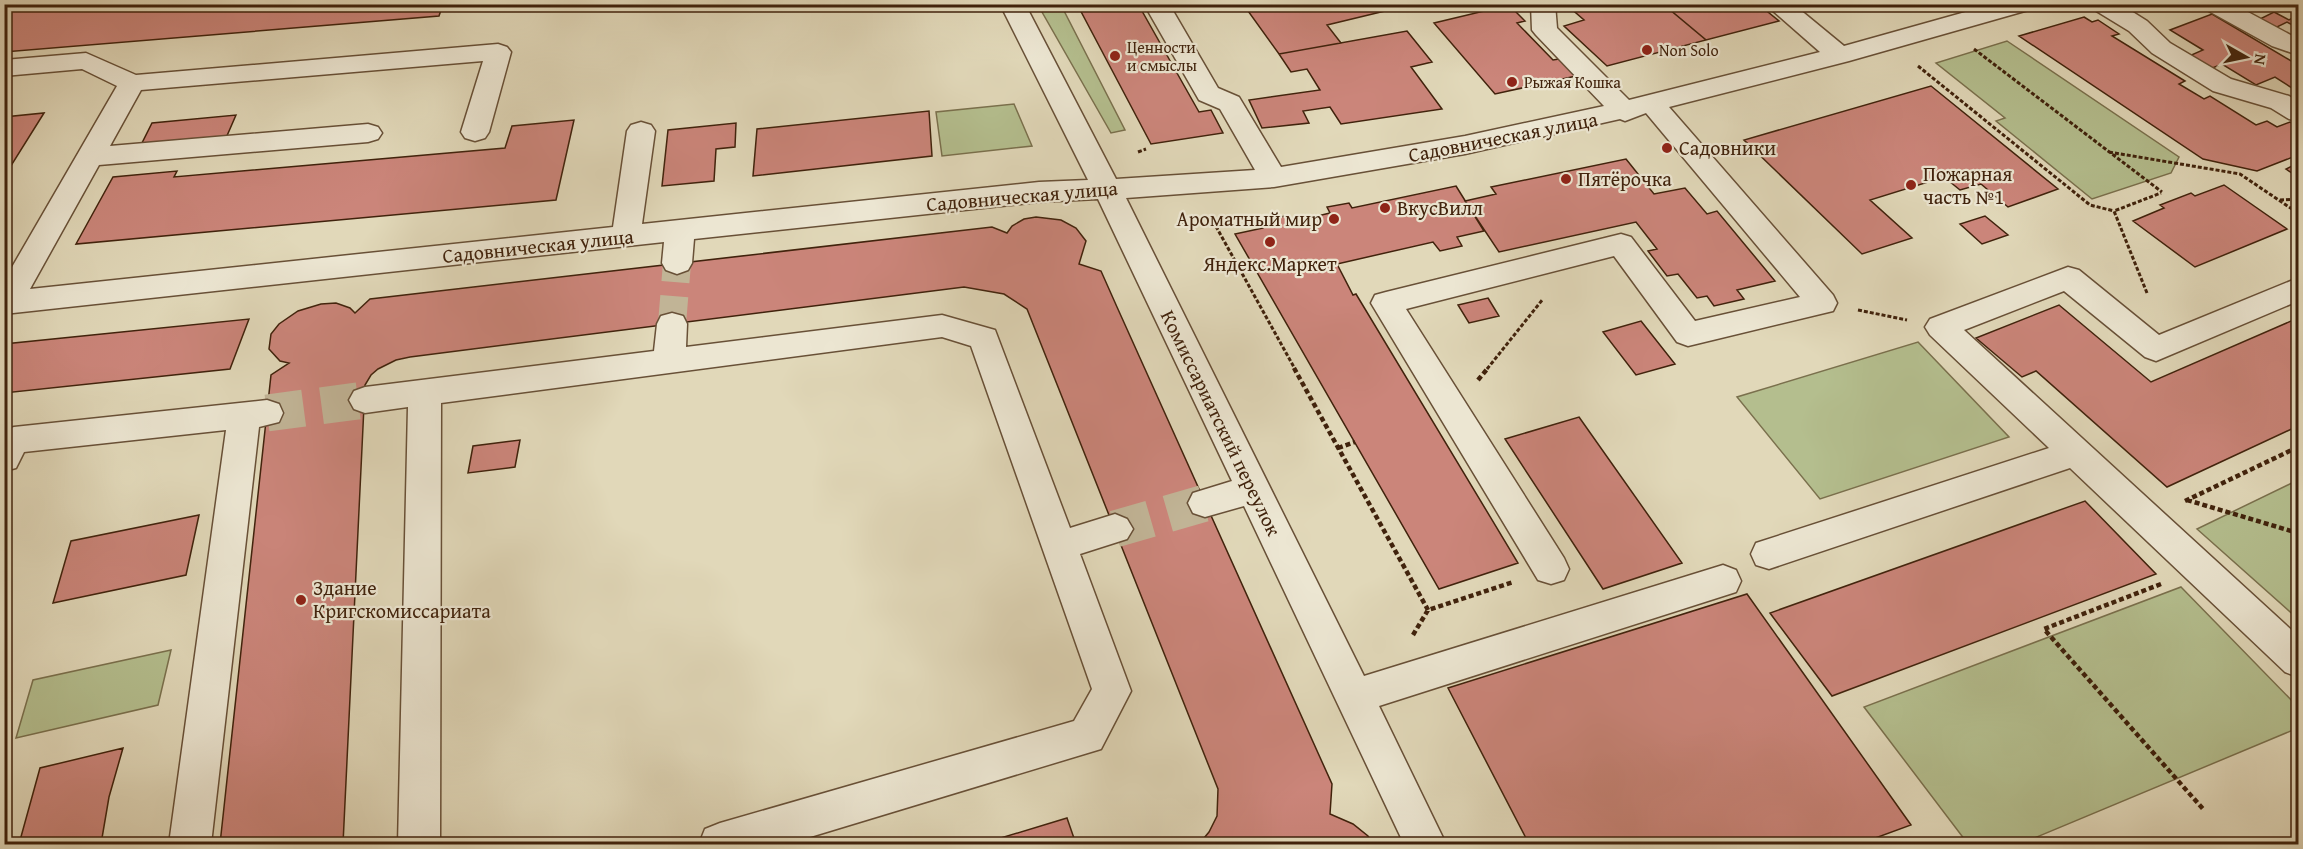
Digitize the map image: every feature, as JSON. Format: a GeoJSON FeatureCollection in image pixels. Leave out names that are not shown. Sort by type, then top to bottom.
{"type":"FeatureCollection","features":[{"type":"Feature","properties":{"kind":"street","name":"Комиссариатский переулок"},"geometry":{"type":"LineString","coordinates":[[1012,4],[1107,188],[1425,844]]}},
{"type":"Feature","properties":{"kind":"street"},"geometry":{"type":"LineString","coordinates":[[1156,4],[1208,94],[1230,103],[1274,178]]}},
{"type":"Feature","properties":{"kind":"street"},"geometry":{"type":"LineString","coordinates":[[1777,4],[1849,52]]}},
{"type":"Feature","properties":{"kind":"street"},"geometry":{"type":"LineString","coordinates":[[1803,4],[1849,52]]}},
{"type":"Feature","properties":{"kind":"street","name":"Садовническая улица"},"geometry":{"type":"LineString","coordinates":[[6,303],[1039,192],[1274,178],[1443,150],[1625,112],[2023,4]]}},
{"type":"Feature","properties":{"kind":"street"},"geometry":{"type":"LineString","coordinates":[[2102,4],[2138,26],[2161,48],[2222,85],[2280,102],[2298,113]]}},
{"type":"Feature","properties":{"kind":"street"},"geometry":{"type":"LineString","coordinates":[[2214,4],[2281,41],[2298,47]]}},
{"type":"Feature","properties":{"kind":"street"},"geometry":{"type":"LineString","coordinates":[[1536,9],[1545,30],[1625,112]]}},
{"type":"Feature","properties":{"kind":"street"},"geometry":{"type":"LineString","coordinates":[[4,68],[86,61],[132,83],[498,52],[475,132]]}},
{"type":"Feature","properties":{"kind":"street"},"geometry":{"type":"LineString","coordinates":[[6,303],[132,83]]}},
{"type":"Feature","properties":{"kind":"street"},"geometry":{"type":"LineString","coordinates":[[1551,569],[1452,413],[1386,303],[1621,244],[1688,334],[1822,303],[1653,105]]}},
{"type":"Feature","properties":{"kind":"street"},"geometry":{"type":"LineString","coordinates":[[626,237],[641,130]]}},
{"type":"Feature","properties":{"kind":"street"},"geometry":{"type":"LineString","coordinates":[[90,157],[368,133]]}},
{"type":"Feature","properties":{"kind":"street"},"geometry":{"type":"LineString","coordinates":[[677,263],[680,231]]}},
{"type":"Feature","properties":{"kind":"street"},"geometry":{"type":"LineString","coordinates":[[2298,289],[2156,349],[2068,278],[1941,327],[2298,660]]}},
{"type":"Feature","properties":{"kind":"street"},"geometry":{"type":"LineString","coordinates":[[669,361],[672,324]]}},
{"type":"Feature","properties":{"kind":"street"},"geometry":{"type":"LineString","coordinates":[[364,400],[942,326],[984,338],[1112,692],[1087,736],[720,844]]}},
{"type":"Feature","properties":{"kind":"street"},"geometry":{"type":"LineString","coordinates":[[419,844],[425,392]]}},
{"type":"Feature","properties":{"kind":"street"},"geometry":{"type":"LineString","coordinates":[[4,458],[14,440],[256,414],[190,844]]}},
{"type":"Feature","properties":{"kind":"street"},"geometry":{"type":"LineString","coordinates":[[1769,554],[2077,452]]}},
{"type":"Feature","properties":{"kind":"street"},"geometry":{"type":"LineString","coordinates":[[1205,503],[1252,489]]}},
{"type":"Feature","properties":{"kind":"street"},"geometry":{"type":"LineString","coordinates":[[1059,546],[1115,529]]}},
{"type":"Feature","properties":{"kind":"street"},"geometry":{"type":"LineString","coordinates":[[1353,697],[1723,581]]}},
{"type":"Feature","properties":{"kind":"path"},"geometry":{"type":"LineString","coordinates":[[1913,62],[2090,206],[2114,211],[2162,192],[1969,45]]}},
{"type":"Feature","properties":{"kind":"path"},"geometry":{"type":"LineString","coordinates":[[2108,152],[2240,174],[2292,209],[2298,220]]}},
{"type":"Feature","properties":{"kind":"path"},"geometry":{"type":"LineString","coordinates":[[2279,201],[2298,199]]}},
{"type":"Feature","properties":{"kind":"path"},"geometry":{"type":"LineString","coordinates":[[2114,211],[2168,344]]}},
{"type":"Feature","properties":{"kind":"path"},"geometry":{"type":"LineString","coordinates":[[1213,221],[1428,610],[1551,569]]}},
{"type":"Feature","properties":{"kind":"path"},"geometry":{"type":"LineString","coordinates":[[1452,413],[1578,255]]}},
{"type":"Feature","properties":{"kind":"path"},"geometry":{"type":"LineString","coordinates":[[1822,303],[1941,327]]}},
{"type":"Feature","properties":{"kind":"path"},"geometry":{"type":"LineString","coordinates":[[1338,448],[1355,442]]}},
{"type":"Feature","properties":{"kind":"path"},"geometry":{"type":"LineString","coordinates":[[2148,519],[2298,447]]}},
{"type":"Feature","properties":{"kind":"path"},"geometry":{"type":"LineString","coordinates":[[2187,500],[2298,533]]}},
{"type":"Feature","properties":{"kind":"path"},"geometry":{"type":"LineString","coordinates":[[2201,569],[2044,629],[2203,809]]}},
{"type":"Feature","properties":{"kind":"green space"},"geometry":{"type":"Polygon","coordinates":[[[1038,5],[1061,5],[1125,130],[1111,133],[1038,5]]]}},
{"type":"Feature","properties":{"kind":"green space"},"geometry":{"type":"Polygon","coordinates":[[[2007,41],[2179,157],[2171,173],[2092,199],[1996,121],[2005,118],[1936,63],[2007,41]]]}},
{"type":"Feature","properties":{"kind":"green space"},"geometry":{"type":"Polygon","coordinates":[[[1014,104],[1032,146],[942,156],[936,112],[1014,104]]]}},
{"type":"Feature","properties":{"kind":"green space"},"geometry":{"type":"Polygon","coordinates":[[[1918,342],[2009,437],[1820,499],[1737,397],[1918,342]]]}},
{"type":"Feature","properties":{"kind":"green space"},"geometry":{"type":"Polygon","coordinates":[[[2298,480],[2298,619],[2197,529],[2298,480]]]}},
{"type":"Feature","properties":{"kind":"green space"},"geometry":{"type":"Polygon","coordinates":[[[2181,587],[2298,707],[2298,728],[2020,844],[1968,844],[1864,707],[2181,587]]]}},
{"type":"Feature","properties":{"kind":"green space"},"geometry":{"type":"Polygon","coordinates":[[[171,650],[158,705],[16,738],[33,680],[171,650]]]}},
{"type":"Feature","properties":{"kind":"building"},"geometry":{"type":"Polygon","coordinates":[[[443,4],[439,16],[4,52],[4,5],[443,4]]]}},
{"type":"Feature","properties":{"kind":"building"},"geometry":{"type":"Polygon","coordinates":[[[1077,4],[1138,4],[1199,112],[1211,110],[1223,133],[1151,144],[1077,4]]]}},
{"type":"Feature","properties":{"kind":"building"},"geometry":{"type":"Polygon","coordinates":[[[1243,4],[1414,4],[1327,25],[1341,43],[1279,54],[1243,4]]]}},
{"type":"Feature","properties":{"kind":"building"},"geometry":{"type":"Polygon","coordinates":[[[1575,4],[1663,4],[1706,40],[1607,66],[1564,26],[1584,20],[1569,7],[1575,4]]]}},
{"type":"Feature","properties":{"kind":"building"},"geometry":{"type":"Polygon","coordinates":[[[1663,4],[1741,4],[1745,8],[1758,4],[1779,21],[1706,40],[1663,4]]]}},
{"type":"Feature","properties":{"kind":"building"},"geometry":{"type":"Polygon","coordinates":[[[1509,5],[1525,21],[1517,23],[1553,60],[1559,59],[1576,76],[1495,94],[1434,23],[1509,5]]]}},
{"type":"Feature","properties":{"kind":"building"},"geometry":{"type":"Polygon","coordinates":[[[2274,12],[2289,20],[2298,15],[2298,28],[2287,22],[2275,28],[2258,20],[2274,12]]]}},
{"type":"Feature","properties":{"kind":"building"},"geometry":{"type":"Polygon","coordinates":[[[2212,14],[2298,65],[2298,92],[2275,77],[2256,85],[2222,64],[2210,69],[2189,56],[2203,50],[2170,30],[2212,14]]]}},
{"type":"Feature","properties":{"kind":"building"},"geometry":{"type":"Polygon","coordinates":[[[2084,17],[2092,22],[2098,20],[2119,34],[2112,36],[2185,81],[2179,84],[2204,99],[2210,96],[2256,125],[2267,121],[2277,127],[2290,122],[2298,128],[2298,155],[2257,171],[2203,159],[2019,36],[2084,17]]]}},
{"type":"Feature","properties":{"kind":"building"},"geometry":{"type":"Polygon","coordinates":[[[1407,31],[1432,62],[1411,67],[1442,109],[1341,124],[1330,107],[1303,111],[1309,123],[1262,128],[1249,100],[1320,90],[1307,69],[1291,72],[1279,54],[1407,31]]]}},
{"type":"Feature","properties":{"kind":"building"},"geometry":{"type":"Polygon","coordinates":[[[1931,86],[2058,189],[2008,207],[1981,184],[1960,190],[1944,177],[1870,200],[1912,238],[1862,254],[1744,140],[1931,86]]]}},
{"type":"Feature","properties":{"kind":"building"},"geometry":{"type":"Polygon","coordinates":[[[929,111],[932,156],[753,176],[757,129],[929,111]]]}},
{"type":"Feature","properties":{"kind":"building"},"geometry":{"type":"Polygon","coordinates":[[[44,113],[4,177],[4,117],[44,113]]]}},
{"type":"Feature","properties":{"kind":"building"},"geometry":{"type":"Polygon","coordinates":[[[236,115],[226,138],[141,145],[152,123],[236,115]]]}},
{"type":"Feature","properties":{"kind":"building"},"geometry":{"type":"Polygon","coordinates":[[[574,120],[556,200],[76,244],[113,177],[177,171],[174,177],[505,148],[512,126],[574,120]]]}},
{"type":"Feature","properties":{"kind":"building"},"geometry":{"type":"Polygon","coordinates":[[[736,123],[735,147],[716,149],[714,181],[662,186],[668,130],[736,123]]]}},
{"type":"Feature","properties":{"kind":"building"},"geometry":{"type":"Polygon","coordinates":[[[1626,159],[1654,194],[1685,188],[1707,214],[1717,211],[1775,281],[1737,290],[1744,299],[1714,306],[1707,296],[1697,298],[1678,274],[1667,276],[1648,251],[1657,249],[1636,222],[1499,252],[1465,201],[1496,194],[1491,187],[1626,159]]]}},
{"type":"Feature","properties":{"kind":"building"},"geometry":{"type":"Polygon","coordinates":[[[2298,163],[2298,177],[2286,169],[2298,163]]]}},
{"type":"Feature","properties":{"kind":"building"},"geometry":{"type":"Polygon","coordinates":[[[2224,185],[2287,229],[2195,267],[2133,221],[2164,208],[2160,205],[2191,193],[2195,196],[2224,185]]]}},
{"type":"Feature","properties":{"kind":"building"},"geometry":{"type":"Polygon","coordinates":[[[1456,186],[1484,231],[1457,237],[1462,246],[1440,251],[1433,242],[1337,264],[1353,295],[1356,294],[1518,563],[1439,589],[1235,234],[1263,228],[1259,221],[1285,216],[1289,223],[1330,213],[1327,207],[1349,203],[1352,208],[1456,186]]]}},
{"type":"Feature","properties":{"kind":"building"},"geometry":{"type":"Polygon","coordinates":[[[1985,216],[2008,235],[1982,244],[1960,224],[1985,216]]]}},
{"type":"Feature","properties":{"kind":"building","name":"Здание Кригскомиссариата"},"geometry":{"type":"Polygon","coordinates":[[[1036,217],[1061,220],[1076,228],[1086,241],[1079,264],[1101,271],[1332,784],[1330,814],[1353,824],[1368,836],[1373,844],[1199,844],[1209,832],[1217,816],[1218,789],[1027,309],[1004,294],[964,287],[410,357],[396,360],[378,369],[365,385],[343,844],[220,844],[271,375],[289,363],[280,361],[269,349],[271,334],[279,324],[298,311],[321,304],[336,303],[350,308],[355,313],[370,299],[992,227],[1007,233],[1012,226],[1024,219],[1036,217]]]}},
{"type":"Feature","properties":{"kind":"building"},"geometry":{"type":"Polygon","coordinates":[[[1488,298],[1499,316],[1469,323],[1458,305],[1488,298]]]}},
{"type":"Feature","properties":{"kind":"building"},"geometry":{"type":"Polygon","coordinates":[[[2059,305],[2151,382],[2298,318],[2298,426],[2167,487],[2036,371],[2022,377],[1976,338],[2059,305]]]}},
{"type":"Feature","properties":{"kind":"building"},"geometry":{"type":"Polygon","coordinates":[[[249,319],[230,369],[4,393],[4,344],[249,319]]]}},
{"type":"Feature","properties":{"kind":"building"},"geometry":{"type":"Polygon","coordinates":[[[1641,321],[1675,364],[1636,375],[1603,332],[1641,321]]]}},
{"type":"Feature","properties":{"kind":"building"},"geometry":{"type":"Polygon","coordinates":[[[1579,417],[1682,563],[1603,589],[1505,439],[1579,417]]]}},
{"type":"Feature","properties":{"kind":"building"},"geometry":{"type":"Polygon","coordinates":[[[520,440],[515,467],[468,473],[473,446],[520,440]]]}},
{"type":"Feature","properties":{"kind":"building"},"geometry":{"type":"Polygon","coordinates":[[[2085,501],[2156,574],[1832,696],[1770,613],[2085,501]]]}},
{"type":"Feature","properties":{"kind":"building"},"geometry":{"type":"Polygon","coordinates":[[[199,515],[186,575],[53,603],[71,541],[199,515]]]}},
{"type":"Feature","properties":{"kind":"building"},"geometry":{"type":"Polygon","coordinates":[[[1747,594],[1911,825],[1859,844],[1529,844],[1448,688],[1747,594]]]}},
{"type":"Feature","properties":{"kind":"building"},"geometry":{"type":"Polygon","coordinates":[[[123,748],[109,797],[101,844],[19,844],[40,768],[123,748]]]}},
{"type":"Feature","properties":{"kind":"building"},"geometry":{"type":"Polygon","coordinates":[[[1067,818],[1076,844],[981,844],[1067,818]]]}},
{"type":"Feature","properties":{"kind":"tunnel"},"geometry":{"type":"LineString","coordinates":[[672,324],[677,263]]}},
{"type":"Feature","properties":{"kind":"tunnel"},"geometry":{"type":"LineString","coordinates":[[267,413],[365,400]]}},
{"type":"Feature","properties":{"kind":"tunnel"},"geometry":{"type":"LineString","coordinates":[[1115,529],[1205,503]]}},
{"type":"Feature","properties":{"kind":"place","name":"Non Solo"},"geometry":{"type":"Point","coordinates":[1647,50]}},
{"type":"Feature","properties":{"kind":"place","name":"Ценности и смыслы"},"geometry":{"type":"Point","coordinates":[1115,56]}},
{"type":"Feature","properties":{"kind":"place","name":"Рыжая Кошка"},"geometry":{"type":"Point","coordinates":[1512,82]}},
{"type":"Feature","properties":{"kind":"place","name":"Садовники"},"geometry":{"type":"Point","coordinates":[1667,148]}},
{"type":"Feature","properties":{"kind":"place","name":"Пятёрочка"},"geometry":{"type":"Point","coordinates":[1566,179]}},
{"type":"Feature","properties":{"kind":"place","name":"Пожарная часть №1"},"geometry":{"type":"Point","coordinates":[1911,185]}},
{"type":"Feature","properties":{"kind":"place","name":"ВкусВилл"},"geometry":{"type":"Point","coordinates":[1385,208]}},
{"type":"Feature","properties":{"kind":"place","name":"Ароматный мир"},"geometry":{"type":"Point","coordinates":[1334,219]}},
{"type":"Feature","properties":{"kind":"place","name":"Яндекс.Маркет"},"geometry":{"type":"Point","coordinates":[1270,242]}},
{"type":"Feature","properties":{"kind":"place","name":"Здание Кригскомиссариата"},"geometry":{"type":"Point","coordinates":[301,600]}}]}
